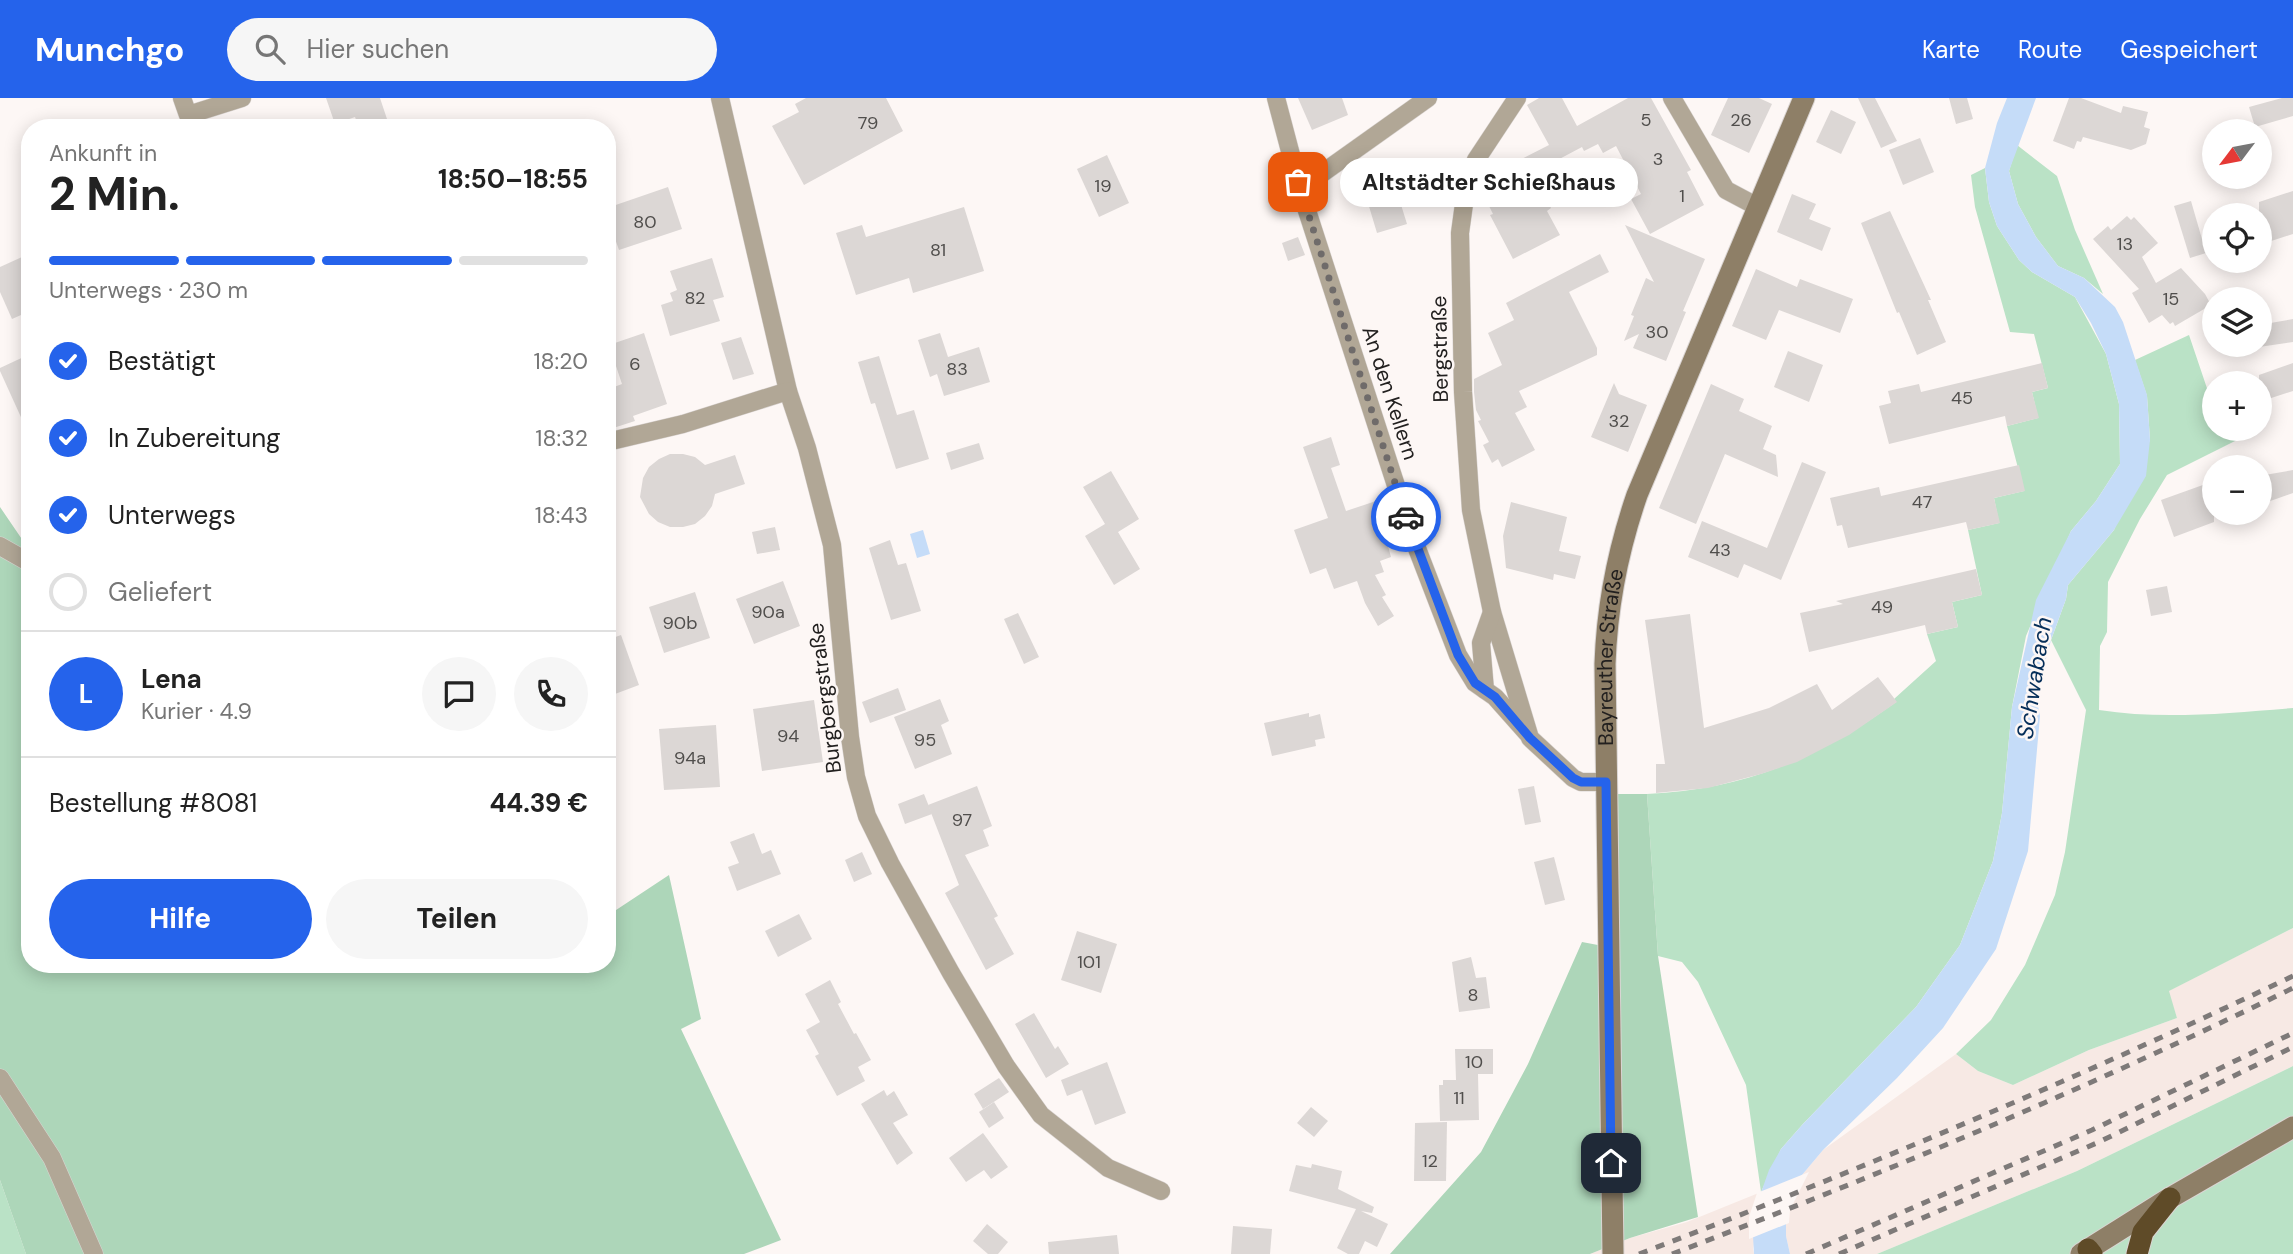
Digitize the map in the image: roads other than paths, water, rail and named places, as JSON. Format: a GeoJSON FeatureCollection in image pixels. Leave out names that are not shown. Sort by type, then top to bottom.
{"type":"FeatureCollection","features":[{"type":"Feature","properties":{"kind":"highway"},"geometry":{"type":"LineString","coordinates":[[2137,1254],[2143,1232],[2170,1198]]}},
{"type":"Feature","properties":{"kind":"street"},"geometry":{"type":"LineString","coordinates":[[182,98],[188,115],[242,98]]}},
{"type":"Feature","properties":{"kind":"street","name":"Burgbergstraße"},"geometry":{"type":"LineString","coordinates":[[720,98],[788,391],[807,448],[832,545],[850,737],[856,777],[867,816],[951,973],[1006,1066],[1041,1115],[1108,1168],[1161,1191]]}},
{"type":"Feature","properties":{"kind":"street","name":"An den Kellern"},"geometry":{"type":"LineString","coordinates":[[1276,98],[1300,189],[1413,538],[1458,655],[1475,683],[1495,697],[1530,738],[1573,778],[1581,782],[1606,782]]}},
{"type":"Feature","properties":{"kind":"street"},"geometry":{"type":"LineString","coordinates":[[1300,189],[1429,98]]}},
{"type":"Feature","properties":{"kind":"street","name":"Bergstraße"},"geometry":{"type":"LineString","coordinates":[[1517,98],[1476,160],[1466,182],[1460,233],[1463,392],[1471,510],[1492,612],[1530,738]]}},
{"type":"Feature","properties":{"kind":"street"},"geometry":{"type":"LineString","coordinates":[[1672,98],[1726,190],[1758,207]]}},
{"type":"Feature","properties":{"kind":"street","name":"Bayreuther Straße"},"geometry":{"type":"LineString","coordinates":[[1613,1250],[1605,641],[1610,603],[1621,546],[1632,508],[1804,98]]}},
{"type":"Feature","properties":{"kind":"street"},"geometry":{"type":"LineString","coordinates":[[616,440],[683,424],[788,391]]}},
{"type":"Feature","properties":{"kind":"street"},"geometry":{"type":"LineString","coordinates":[[0,546],[21,558]]}},
{"type":"Feature","properties":{"kind":"street"},"geometry":{"type":"LineString","coordinates":[[1485,690],[1481,643],[1492,612]]}},
{"type":"Feature","properties":{"kind":"street"},"geometry":{"type":"LineString","coordinates":[[0,1078],[52,1158],[94,1254]]}},
{"type":"Feature","properties":{"kind":"street"},"geometry":{"type":"LineString","coordinates":[[2087,1252],[2170,1198],[2293,1127]]}},
{"type":"Feature","properties":{"kind":"water","name":"Schwabach"},"geometry":{"type":"Polygon","coordinates":[[[2007,98],[2036,98],[2009,171],[2018,204],[2036,237],[2058,266],[2084,278],[2115,307],[2123,322],[2147,395],[2150,440],[2146,476],[2114,530],[2068,585],[2036,696],[2040,716],[2028,851],[1996,949],[1943,1028],[1897,1078],[1823,1150],[1802,1175],[1786,1209],[1786,1236],[1790,1254],[1754,1254],[1752,1218],[1769,1170],[1781,1149],[1916,1007],[1960,945],[1993,861],[2002,813],[2012,707],[2036,600],[2071,531],[2096,501],[2120,464],[2119,404],[2106,354],[2091,323],[2075,297],[2032,272],[2019,260],[1997,226],[1989,202],[1985,168],[2007,98]]]}},
{"type":"Feature","properties":{"kind":"water"},"geometry":{"type":"Polygon","coordinates":[[[923,530],[930,554],[917,558],[910,534],[923,530]]]}},
{"type":"Feature","properties":{"kind":"railway"},"geometry":{"type":"LineString","coordinates":[[1639,1254],[1969,1122],[2132,1051],[2293,976]]}},
{"type":"Feature","properties":{"kind":"railway"},"geometry":{"type":"LineString","coordinates":[[1672,1254],[1985,1128],[2140,1060],[2293,988]]}},
{"type":"Feature","properties":{"kind":"railway"},"geometry":{"type":"LineString","coordinates":[[1806,1254],[2092,1130],[2293,1033]]}},
{"type":"Feature","properties":{"kind":"railway"},"geometry":{"type":"LineString","coordinates":[[1839,1254],[2099,1142],[2293,1047]]}},
{"type":"Feature","properties":{"kind":"place","name":"Altstädter Schießhaus"},"geometry":{"type":"Point","coordinates":[1298,182]}}]}
